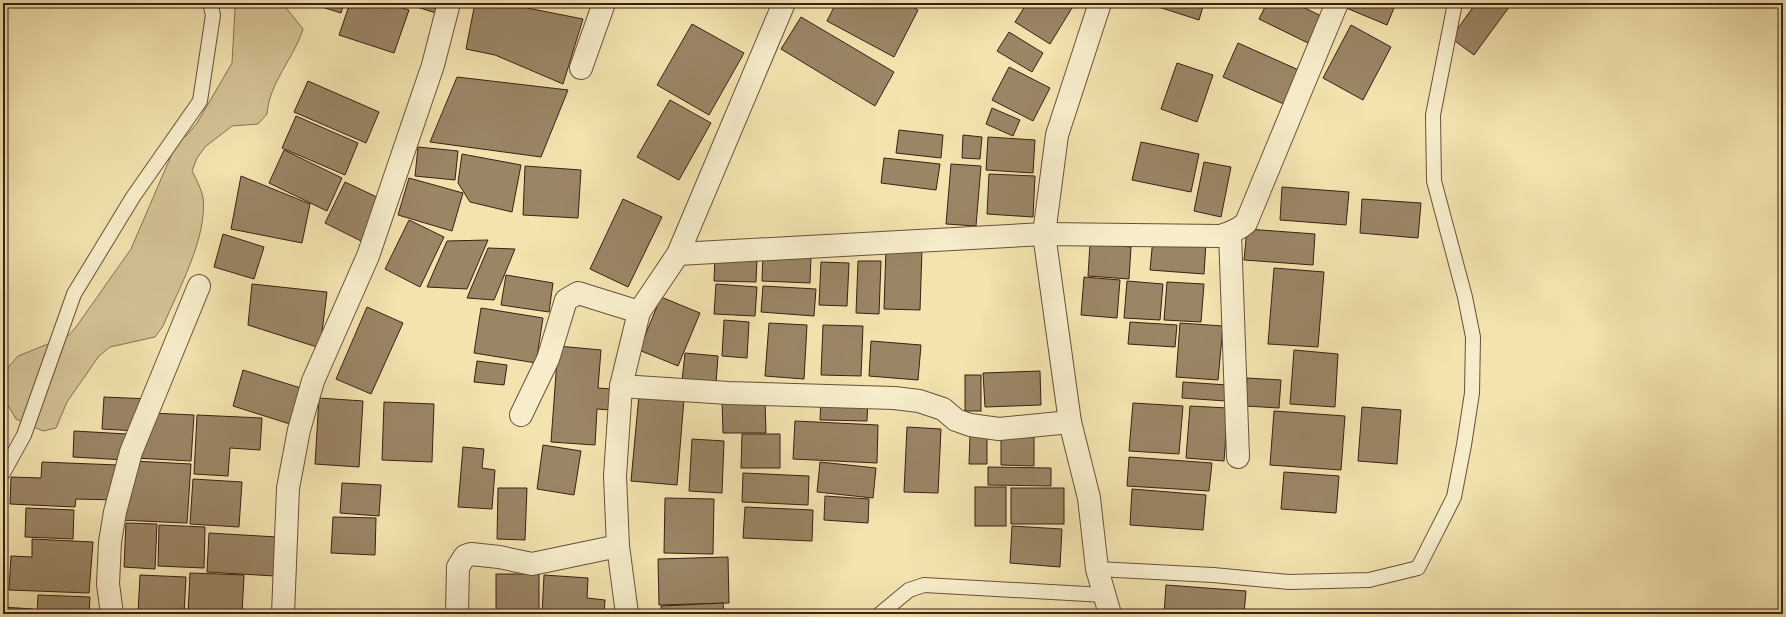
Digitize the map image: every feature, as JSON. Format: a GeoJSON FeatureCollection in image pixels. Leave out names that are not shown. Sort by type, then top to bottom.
{"type":"FeatureCollection","features":[{"type":"Feature","properties":{"kind":"street"},"geometry":{"type":"LineString","coordinates":[[283,614],[288,488],[299,430],[313,381],[368,256],[433,65],[449,3]]}},
{"type":"Feature","properties":{"kind":"street"},"geometry":{"type":"LineString","coordinates":[[581,68],[604,3]]}},
{"type":"Feature","properties":{"kind":"street"},"geometry":{"type":"LineString","coordinates":[[627,614],[618,546],[615,476],[621,386],[639,312],[678,254],[784,3]]}},
{"type":"Feature","properties":{"kind":"street"},"geometry":{"type":"LineString","coordinates":[[1100,3],[1057,135],[1044,234],[1070,422],[1089,498],[1097,569],[1107,605]]}},
{"type":"Feature","properties":{"kind":"street"},"geometry":{"type":"LineString","coordinates":[[678,254],[1044,234],[1220,236],[1238,230],[1246,223],[1337,3]]}},
{"type":"Feature","properties":{"kind":"street"},"geometry":{"type":"LineString","coordinates":[[1230,233],[1238,457]]}},
{"type":"Feature","properties":{"kind":"street"},"geometry":{"type":"LineString","coordinates":[[112,614],[108,584],[110,542],[116,505],[130,452],[199,286]]}},
{"type":"Feature","properties":{"kind":"street"},"geometry":{"type":"LineString","coordinates":[[521,415],[548,359],[566,300],[578,293],[639,312]]}},
{"type":"Feature","properties":{"kind":"street"},"geometry":{"type":"LineString","coordinates":[[621,386],[728,393],[894,398],[919,401],[943,409],[956,420],[970,425],[999,429],[1070,422]]}},
{"type":"Feature","properties":{"kind":"street"},"geometry":{"type":"LineString","coordinates":[[457,614],[458,567],[465,556],[471,554],[499,557],[532,564],[618,546]]}},
{"type":"Feature","properties":{"kind":"lane"},"geometry":{"type":"LineString","coordinates":[[3,473],[24,434],[74,294],[133,197],[200,101],[213,15],[210,3]]}},
{"type":"Feature","properties":{"kind":"lane"},"geometry":{"type":"LineString","coordinates":[[1097,569],[1198,574],[1289,582],[1369,580],[1418,568],[1454,497],[1472,393],[1474,337],[1465,297],[1434,181],[1433,115],[1455,3]]}},
{"type":"Feature","properties":{"kind":"lane"},"geometry":{"type":"LineString","coordinates":[[880,614],[909,590],[924,585],[1107,605]]}},
{"type":"Feature","properties":{"kind":"shaded area"},"geometry":{"type":"Polygon","coordinates":[[[233,3],[282,3],[303,29],[299,40],[272,92],[267,114],[258,124],[232,126],[205,147],[197,158],[192,171],[203,197],[201,229],[184,280],[163,326],[155,337],[110,347],[99,356],[67,402],[56,428],[43,431],[16,419],[3,397],[3,373],[18,356],[68,336],[76,327],[131,249],[177,142],[187,135],[197,123],[232,63],[235,9],[233,3]]]}},
{"type":"Feature","properties":{"kind":"building"},"geometry":{"type":"Polygon","coordinates":[[[309,3],[344,3],[341,13],[309,3]]]}},
{"type":"Feature","properties":{"kind":"building"},"geometry":{"type":"Polygon","coordinates":[[[350,3],[387,3],[409,10],[394,53],[339,35],[350,3]]]}},
{"type":"Feature","properties":{"kind":"building"},"geometry":{"type":"Polygon","coordinates":[[[404,3],[439,3],[436,13],[404,3]]]}},
{"type":"Feature","properties":{"kind":"building"},"geometry":{"type":"Polygon","coordinates":[[[475,3],[502,3],[583,19],[563,84],[495,55],[466,49],[475,3]]]}},
{"type":"Feature","properties":{"kind":"building"},"geometry":{"type":"Polygon","coordinates":[[[836,3],[906,3],[918,10],[894,57],[827,21],[836,3]]]}},
{"type":"Feature","properties":{"kind":"building"},"geometry":{"type":"Polygon","coordinates":[[[1027,3],[1075,3],[1050,44],[1015,22],[1027,3]]]}},
{"type":"Feature","properties":{"kind":"building"},"geometry":{"type":"Polygon","coordinates":[[[1146,3],[1204,3],[1199,20],[1146,3]]]}},
{"type":"Feature","properties":{"kind":"building"},"geometry":{"type":"Polygon","coordinates":[[[1267,3],[1295,3],[1321,16],[1308,43],[1259,19],[1267,3]]]}},
{"type":"Feature","properties":{"kind":"building"},"geometry":{"type":"Polygon","coordinates":[[[1346,3],[1396,3],[1387,25],[1344,7],[1346,3]]]}},
{"type":"Feature","properties":{"kind":"building"},"geometry":{"type":"Polygon","coordinates":[[[1476,3],[1512,3],[1474,55],[1451,38],[1476,3]]]}},
{"type":"Feature","properties":{"kind":"building"},"geometry":{"type":"Polygon","coordinates":[[[801,17],[894,72],[875,106],[781,49],[801,17]]]}},
{"type":"Feature","properties":{"kind":"building"},"geometry":{"type":"Polygon","coordinates":[[[692,24],[744,53],[709,115],[657,85],[692,24]]]}},
{"type":"Feature","properties":{"kind":"building"},"geometry":{"type":"Polygon","coordinates":[[[1351,25],[1391,47],[1363,100],[1323,78],[1351,25]]]}},
{"type":"Feature","properties":{"kind":"building"},"geometry":{"type":"Polygon","coordinates":[[[1009,32],[1043,53],[1032,72],[997,51],[1009,32]]]}},
{"type":"Feature","properties":{"kind":"building"},"geometry":{"type":"Polygon","coordinates":[[[1238,43],[1301,71],[1286,105],[1223,77],[1238,43]]]}},
{"type":"Feature","properties":{"kind":"building"},"geometry":{"type":"Polygon","coordinates":[[[1177,63],[1213,75],[1197,122],[1161,109],[1177,63]]]}},
{"type":"Feature","properties":{"kind":"building"},"geometry":{"type":"Polygon","coordinates":[[[1009,67],[1050,88],[1033,121],[992,100],[1009,67]]]}},
{"type":"Feature","properties":{"kind":"building"},"geometry":{"type":"Polygon","coordinates":[[[457,77],[568,90],[541,157],[430,142],[457,77]]]}},
{"type":"Feature","properties":{"kind":"building"},"geometry":{"type":"Polygon","coordinates":[[[308,81],[379,112],[366,143],[294,112],[308,81]]]}},
{"type":"Feature","properties":{"kind":"building"},"geometry":{"type":"Polygon","coordinates":[[[670,100],[711,123],[679,180],[637,157],[670,100]]]}},
{"type":"Feature","properties":{"kind":"building"},"geometry":{"type":"Polygon","coordinates":[[[992,108],[1020,120],[1013,136],[986,124],[992,108]]]}},
{"type":"Feature","properties":{"kind":"building"},"geometry":{"type":"Polygon","coordinates":[[[296,116],[358,143],[345,175],[282,148],[296,116]]]}},
{"type":"Feature","properties":{"kind":"building"},"geometry":{"type":"Polygon","coordinates":[[[899,130],[943,135],[941,158],[896,153],[899,130]]]}},
{"type":"Feature","properties":{"kind":"building"},"geometry":{"type":"Polygon","coordinates":[[[963,135],[982,137],[980,159],[962,158],[963,135]]]}},
{"type":"Feature","properties":{"kind":"building"},"geometry":{"type":"Polygon","coordinates":[[[988,137],[1035,140],[1033,173],[986,170],[988,137]]]}},
{"type":"Feature","properties":{"kind":"building"},"geometry":{"type":"Polygon","coordinates":[[[1141,142],[1199,154],[1191,192],[1132,180],[1141,142]]]}},
{"type":"Feature","properties":{"kind":"building"},"geometry":{"type":"Polygon","coordinates":[[[418,147],[458,151],[455,180],[415,176],[418,147]]]}},
{"type":"Feature","properties":{"kind":"building"},"geometry":{"type":"Polygon","coordinates":[[[284,150],[342,178],[327,211],[269,183],[284,150]]]}},
{"type":"Feature","properties":{"kind":"building"},"geometry":{"type":"Polygon","coordinates":[[[462,154],[521,165],[512,212],[470,202],[458,183],[462,154]]]}},
{"type":"Feature","properties":{"kind":"building"},"geometry":{"type":"Polygon","coordinates":[[[884,158],[940,164],[936,190],[881,183],[884,158]]]}},
{"type":"Feature","properties":{"kind":"building"},"geometry":{"type":"Polygon","coordinates":[[[1204,162],[1231,167],[1221,217],[1194,211],[1204,162]]]}},
{"type":"Feature","properties":{"kind":"building"},"geometry":{"type":"Polygon","coordinates":[[[951,164],[981,166],[976,226],[946,224],[951,164]]]}},
{"type":"Feature","properties":{"kind":"building"},"geometry":{"type":"Polygon","coordinates":[[[525,166],[581,170],[578,218],[523,215],[525,166]]]}},
{"type":"Feature","properties":{"kind":"building"},"geometry":{"type":"Polygon","coordinates":[[[989,174],[1035,176],[1033,217],[987,214],[989,174]]]}},
{"type":"Feature","properties":{"kind":"building"},"geometry":{"type":"Polygon","coordinates":[[[241,176],[310,204],[302,243],[231,229],[241,176]]]}},
{"type":"Feature","properties":{"kind":"building"},"geometry":{"type":"Polygon","coordinates":[[[409,178],[463,193],[452,231],[398,215],[409,178]]]}},
{"type":"Feature","properties":{"kind":"building"},"geometry":{"type":"Polygon","coordinates":[[[345,182],[381,199],[361,241],[325,223],[345,182]]]}},
{"type":"Feature","properties":{"kind":"building"},"geometry":{"type":"Polygon","coordinates":[[[1282,187],[1349,192],[1346,225],[1280,220],[1282,187]]]}},
{"type":"Feature","properties":{"kind":"building"},"geometry":{"type":"Polygon","coordinates":[[[623,199],[662,217],[628,287],[590,269],[623,199]]]}},
{"type":"Feature","properties":{"kind":"building"},"geometry":{"type":"Polygon","coordinates":[[[1362,199],[1421,203],[1418,238],[1360,233],[1362,199]]]}},
{"type":"Feature","properties":{"kind":"building"},"geometry":{"type":"Polygon","coordinates":[[[409,220],[444,237],[420,287],[385,269],[409,220]]]}},
{"type":"Feature","properties":{"kind":"building"},"geometry":{"type":"Polygon","coordinates":[[[1247,229],[1315,234],[1313,265],[1244,260],[1247,229]]]}},
{"type":"Feature","properties":{"kind":"building"},"geometry":{"type":"Polygon","coordinates":[[[223,234],[264,247],[254,279],[214,267],[223,234]]]}},
{"type":"Feature","properties":{"kind":"building"},"geometry":{"type":"Polygon","coordinates":[[[1153,238],[1206,242],[1204,274],[1150,270],[1153,238]]]}},
{"type":"Feature","properties":{"kind":"building"},"geometry":{"type":"Polygon","coordinates":[[[488,240],[467,289],[427,287],[447,241],[488,240]]]}},
{"type":"Feature","properties":{"kind":"building"},"geometry":{"type":"Polygon","coordinates":[[[1090,244],[1131,247],[1129,279],[1088,276],[1090,244]]]}},
{"type":"Feature","properties":{"kind":"building"},"geometry":{"type":"Polygon","coordinates":[[[488,248],[515,249],[494,300],[467,298],[488,248]]]}},
{"type":"Feature","properties":{"kind":"building"},"geometry":{"type":"Polygon","coordinates":[[[886,248],[922,249],[920,310],[884,309],[886,248]]]}},
{"type":"Feature","properties":{"kind":"building"},"geometry":{"type":"Polygon","coordinates":[[[763,254],[811,256],[810,283],[762,281],[763,254]]]}},
{"type":"Feature","properties":{"kind":"building"},"geometry":{"type":"Polygon","coordinates":[[[715,257],[757,259],[756,282],[714,281],[715,257]]]}},
{"type":"Feature","properties":{"kind":"building"},"geometry":{"type":"Polygon","coordinates":[[[858,261],[881,261],[879,314],[856,313],[858,261]]]}},
{"type":"Feature","properties":{"kind":"building"},"geometry":{"type":"Polygon","coordinates":[[[821,262],[849,263],[847,306],[819,305],[821,262]]]}},
{"type":"Feature","properties":{"kind":"building"},"geometry":{"type":"Polygon","coordinates":[[[1274,268],[1324,272],[1318,347],[1268,344],[1274,268]]]}},
{"type":"Feature","properties":{"kind":"building"},"geometry":{"type":"Polygon","coordinates":[[[506,275],[553,283],[549,312],[501,305],[506,275]]]}},
{"type":"Feature","properties":{"kind":"building"},"geometry":{"type":"Polygon","coordinates":[[[1084,277],[1120,280],[1117,318],[1081,315],[1084,277]]]}},
{"type":"Feature","properties":{"kind":"building"},"geometry":{"type":"Polygon","coordinates":[[[1127,281],[1163,284],[1160,320],[1124,318],[1127,281]]]}},
{"type":"Feature","properties":{"kind":"building"},"geometry":{"type":"Polygon","coordinates":[[[1167,282],[1204,284],[1201,322],[1164,320],[1167,282]]]}},
{"type":"Feature","properties":{"kind":"building"},"geometry":{"type":"Polygon","coordinates":[[[252,284],[327,292],[320,348],[248,325],[252,284]]]}},
{"type":"Feature","properties":{"kind":"building"},"geometry":{"type":"Polygon","coordinates":[[[716,284],[757,287],[755,316],[714,314],[716,284]]]}},
{"type":"Feature","properties":{"kind":"building"},"geometry":{"type":"Polygon","coordinates":[[[763,286],[816,289],[814,316],[761,312],[763,286]]]}},
{"type":"Feature","properties":{"kind":"building"},"geometry":{"type":"Polygon","coordinates":[[[661,297],[700,313],[678,366],[639,350],[661,297]]]}},
{"type":"Feature","properties":{"kind":"building"},"geometry":{"type":"Polygon","coordinates":[[[367,307],[403,323],[371,394],[336,379],[367,307]]]}},
{"type":"Feature","properties":{"kind":"building"},"geometry":{"type":"Polygon","coordinates":[[[481,308],[543,318],[536,363],[474,353],[481,308]]]}},
{"type":"Feature","properties":{"kind":"building"},"geometry":{"type":"Polygon","coordinates":[[[724,320],[749,322],[747,358],[722,356],[724,320]]]}},
{"type":"Feature","properties":{"kind":"building"},"geometry":{"type":"Polygon","coordinates":[[[1130,322],[1177,325],[1175,347],[1128,344],[1130,322]]]}},
{"type":"Feature","properties":{"kind":"building"},"geometry":{"type":"Polygon","coordinates":[[[769,323],[807,325],[804,379],[765,376],[769,323]]]}},
{"type":"Feature","properties":{"kind":"building"},"geometry":{"type":"Polygon","coordinates":[[[1180,323],[1223,326],[1218,380],[1176,377],[1180,323]]]}},
{"type":"Feature","properties":{"kind":"building"},"geometry":{"type":"Polygon","coordinates":[[[823,325],[863,326],[861,376],[821,375],[823,325]]]}},
{"type":"Feature","properties":{"kind":"building"},"geometry":{"type":"Polygon","coordinates":[[[871,341],[921,345],[918,380],[869,376],[871,341]]]}},
{"type":"Feature","properties":{"kind":"building"},"geometry":{"type":"Polygon","coordinates":[[[558,346],[601,350],[598,388],[612,389],[611,410],[597,409],[595,445],[551,442],[558,346]]]}},
{"type":"Feature","properties":{"kind":"building"},"geometry":{"type":"Polygon","coordinates":[[[1294,350],[1338,354],[1335,407],[1290,404],[1294,350]]]}},
{"type":"Feature","properties":{"kind":"building"},"geometry":{"type":"Polygon","coordinates":[[[685,353],[718,356],[716,384],[682,381],[685,353]]]}},
{"type":"Feature","properties":{"kind":"building"},"geometry":{"type":"Polygon","coordinates":[[[477,361],[507,365],[504,385],[474,382],[477,361]]]}},
{"type":"Feature","properties":{"kind":"building"},"geometry":{"type":"Polygon","coordinates":[[[243,370],[304,389],[293,425],[233,406],[243,370]]]}},
{"type":"Feature","properties":{"kind":"building"},"geometry":{"type":"Polygon","coordinates":[[[1040,371],[1041,405],[985,407],[983,373],[1040,371]]]}},
{"type":"Feature","properties":{"kind":"building"},"geometry":{"type":"Polygon","coordinates":[[[965,375],[981,375],[981,411],[965,411],[965,375]]]}},
{"type":"Feature","properties":{"kind":"building"},"geometry":{"type":"Polygon","coordinates":[[[1247,378],[1281,380],[1279,408],[1245,406],[1247,378]]]}},
{"type":"Feature","properties":{"kind":"building"},"geometry":{"type":"Polygon","coordinates":[[[1183,382],[1227,385],[1226,401],[1182,398],[1183,382]]]}},
{"type":"Feature","properties":{"kind":"building"},"geometry":{"type":"Polygon","coordinates":[[[639,395],[684,399],[677,485],[631,481],[639,395]]]}},
{"type":"Feature","properties":{"kind":"building"},"geometry":{"type":"Polygon","coordinates":[[[104,397],[150,399],[137,431],[102,429],[104,397]]]}},
{"type":"Feature","properties":{"kind":"building"},"geometry":{"type":"Polygon","coordinates":[[[319,398],[363,401],[359,467],[315,464],[319,398]]]}},
{"type":"Feature","properties":{"kind":"building"},"geometry":{"type":"Polygon","coordinates":[[[821,398],[868,399],[867,421],[820,420],[821,398]]]}},
{"type":"Feature","properties":{"kind":"building"},"geometry":{"type":"Polygon","coordinates":[[[722,400],[765,400],[766,433],[723,433],[722,400]]]}},
{"type":"Feature","properties":{"kind":"building"},"geometry":{"type":"Polygon","coordinates":[[[384,402],[434,404],[432,462],[382,460],[384,402]]]}},
{"type":"Feature","properties":{"kind":"building"},"geometry":{"type":"Polygon","coordinates":[[[1133,403],[1183,406],[1179,454],[1129,451],[1133,403]]]}},
{"type":"Feature","properties":{"kind":"building"},"geometry":{"type":"Polygon","coordinates":[[[1190,406],[1228,408],[1224,461],[1186,458],[1190,406]]]}},
{"type":"Feature","properties":{"kind":"building"},"geometry":{"type":"Polygon","coordinates":[[[1362,407],[1401,410],[1397,464],[1358,461],[1362,407]]]}},
{"type":"Feature","properties":{"kind":"building"},"geometry":{"type":"Polygon","coordinates":[[[1274,411],[1345,416],[1341,470],[1270,465],[1274,411]]]}},
{"type":"Feature","properties":{"kind":"building"},"geometry":{"type":"Polygon","coordinates":[[[152,413],[194,415],[191,461],[135,458],[152,413]]]}},
{"type":"Feature","properties":{"kind":"building"},"geometry":{"type":"Polygon","coordinates":[[[197,415],[262,418],[260,450],[230,448],[228,476],[194,474],[197,415]]]}},
{"type":"Feature","properties":{"kind":"building"},"geometry":{"type":"Polygon","coordinates":[[[795,421],[878,425],[877,463],[793,459],[795,421]]]}},
{"type":"Feature","properties":{"kind":"building"},"geometry":{"type":"Polygon","coordinates":[[[907,427],[941,429],[938,493],[904,492],[907,427]]]}},
{"type":"Feature","properties":{"kind":"building"},"geometry":{"type":"Polygon","coordinates":[[[74,431],[127,434],[126,460],[73,457],[74,431]]]}},
{"type":"Feature","properties":{"kind":"building"},"geometry":{"type":"Polygon","coordinates":[[[742,434],[780,434],[780,468],[741,468],[742,434]]]}},
{"type":"Feature","properties":{"kind":"building"},"geometry":{"type":"Polygon","coordinates":[[[1034,434],[1034,466],[1001,465],[1001,435],[1034,434]]]}},
{"type":"Feature","properties":{"kind":"building"},"geometry":{"type":"Polygon","coordinates":[[[970,436],[987,437],[987,464],[969,464],[970,436]]]}},
{"type":"Feature","properties":{"kind":"building"},"geometry":{"type":"Polygon","coordinates":[[[692,439],[724,441],[722,493],[689,491],[692,439]]]}},
{"type":"Feature","properties":{"kind":"building"},"geometry":{"type":"Polygon","coordinates":[[[543,445],[581,451],[574,495],[537,489],[543,445]]]}},
{"type":"Feature","properties":{"kind":"building"},"geometry":{"type":"Polygon","coordinates":[[[463,447],[484,449],[482,468],[495,470],[492,509],[458,507],[463,447]]]}},
{"type":"Feature","properties":{"kind":"building"},"geometry":{"type":"Polygon","coordinates":[[[1129,457],[1212,463],[1209,491],[1127,486],[1129,457]]]}},
{"type":"Feature","properties":{"kind":"building"},"geometry":{"type":"Polygon","coordinates":[[[133,461],[191,464],[187,523],[118,520],[133,461]]]}},
{"type":"Feature","properties":{"kind":"building"},"geometry":{"type":"Polygon","coordinates":[[[42,462],[118,465],[116,500],[76,499],[75,507],[10,504],[11,477],[41,478],[42,462]]]}},
{"type":"Feature","properties":{"kind":"building"},"geometry":{"type":"Polygon","coordinates":[[[820,462],[876,468],[873,498],[817,492],[820,462]]]}},
{"type":"Feature","properties":{"kind":"building"},"geometry":{"type":"Polygon","coordinates":[[[988,467],[1051,468],[1051,486],[988,485],[988,467]]]}},
{"type":"Feature","properties":{"kind":"building"},"geometry":{"type":"Polygon","coordinates":[[[1284,472],[1339,476],[1336,513],[1281,509],[1284,472]]]}},
{"type":"Feature","properties":{"kind":"building"},"geometry":{"type":"Polygon","coordinates":[[[743,473],[809,476],[808,505],[742,502],[743,473]]]}},
{"type":"Feature","properties":{"kind":"building"},"geometry":{"type":"Polygon","coordinates":[[[193,479],[242,482],[239,527],[190,524],[193,479]]]}},
{"type":"Feature","properties":{"kind":"building"},"geometry":{"type":"Polygon","coordinates":[[[342,483],[381,485],[379,516],[340,513],[342,483]]]}},
{"type":"Feature","properties":{"kind":"building"},"geometry":{"type":"Polygon","coordinates":[[[975,487],[1006,487],[1006,526],[975,526],[975,487]]]}},
{"type":"Feature","properties":{"kind":"building"},"geometry":{"type":"Polygon","coordinates":[[[498,488],[527,488],[525,540],[497,539],[498,488]]]}},
{"type":"Feature","properties":{"kind":"building"},"geometry":{"type":"Polygon","coordinates":[[[1011,488],[1064,488],[1064,524],[1011,524],[1011,488]]]}},
{"type":"Feature","properties":{"kind":"building"},"geometry":{"type":"Polygon","coordinates":[[[1132,489],[1206,495],[1203,530],[1130,525],[1132,489]]]}},
{"type":"Feature","properties":{"kind":"building"},"geometry":{"type":"Polygon","coordinates":[[[825,496],[869,499],[868,523],[824,520],[825,496]]]}},
{"type":"Feature","properties":{"kind":"building"},"geometry":{"type":"Polygon","coordinates":[[[665,498],[714,499],[713,554],[664,553],[665,498]]]}},
{"type":"Feature","properties":{"kind":"building"},"geometry":{"type":"Polygon","coordinates":[[[745,507],[813,510],[812,541],[743,538],[745,507]]]}},
{"type":"Feature","properties":{"kind":"building"},"geometry":{"type":"Polygon","coordinates":[[[26,508],[74,510],[73,539],[25,537],[26,508]]]}},
{"type":"Feature","properties":{"kind":"building"},"geometry":{"type":"Polygon","coordinates":[[[333,517],[376,518],[375,555],[331,553],[333,517]]]}},
{"type":"Feature","properties":{"kind":"building"},"geometry":{"type":"Polygon","coordinates":[[[126,523],[157,524],[155,569],[124,567],[126,523]]]}},
{"type":"Feature","properties":{"kind":"building"},"geometry":{"type":"Polygon","coordinates":[[[159,525],[205,527],[204,568],[158,566],[159,525]]]}},
{"type":"Feature","properties":{"kind":"building"},"geometry":{"type":"Polygon","coordinates":[[[1012,526],[1062,529],[1060,567],[1010,563],[1012,526]]]}},
{"type":"Feature","properties":{"kind":"building"},"geometry":{"type":"Polygon","coordinates":[[[209,533],[277,537],[275,576],[207,572],[209,533]]]}},
{"type":"Feature","properties":{"kind":"building"},"geometry":{"type":"Polygon","coordinates":[[[32,539],[93,542],[89,593],[9,590],[11,556],[32,557],[32,539]]]}},
{"type":"Feature","properties":{"kind":"building"},"geometry":{"type":"Polygon","coordinates":[[[728,557],[729,603],[659,605],[658,559],[728,557]]]}},
{"type":"Feature","properties":{"kind":"building"},"geometry":{"type":"Polygon","coordinates":[[[190,573],[244,575],[242,614],[188,614],[190,573]]]}},
{"type":"Feature","properties":{"kind":"building"},"geometry":{"type":"Polygon","coordinates":[[[496,574],[539,574],[539,614],[496,614],[496,574]]]}},
{"type":"Feature","properties":{"kind":"building"},"geometry":{"type":"Polygon","coordinates":[[[140,575],[186,577],[184,614],[138,614],[140,575]]]}},
{"type":"Feature","properties":{"kind":"building"},"geometry":{"type":"Polygon","coordinates":[[[544,575],[588,578],[587,598],[605,600],[604,614],[542,614],[544,575]]]}},
{"type":"Feature","properties":{"kind":"building"},"geometry":{"type":"Polygon","coordinates":[[[1166,585],[1246,591],[1244,614],[1164,614],[1166,585]]]}},
{"type":"Feature","properties":{"kind":"building"},"geometry":{"type":"Polygon","coordinates":[[[38,595],[90,597],[89,613],[102,614],[37,614],[38,595]]]}},
{"type":"Feature","properties":{"kind":"building"},"geometry":{"type":"Polygon","coordinates":[[[723,603],[724,614],[662,614],[661,606],[723,603]]]}},
{"type":"Feature","properties":{"kind":"building"},"geometry":{"type":"Polygon","coordinates":[[[3,607],[33,609],[33,614],[3,614],[3,607]]]}}]}
